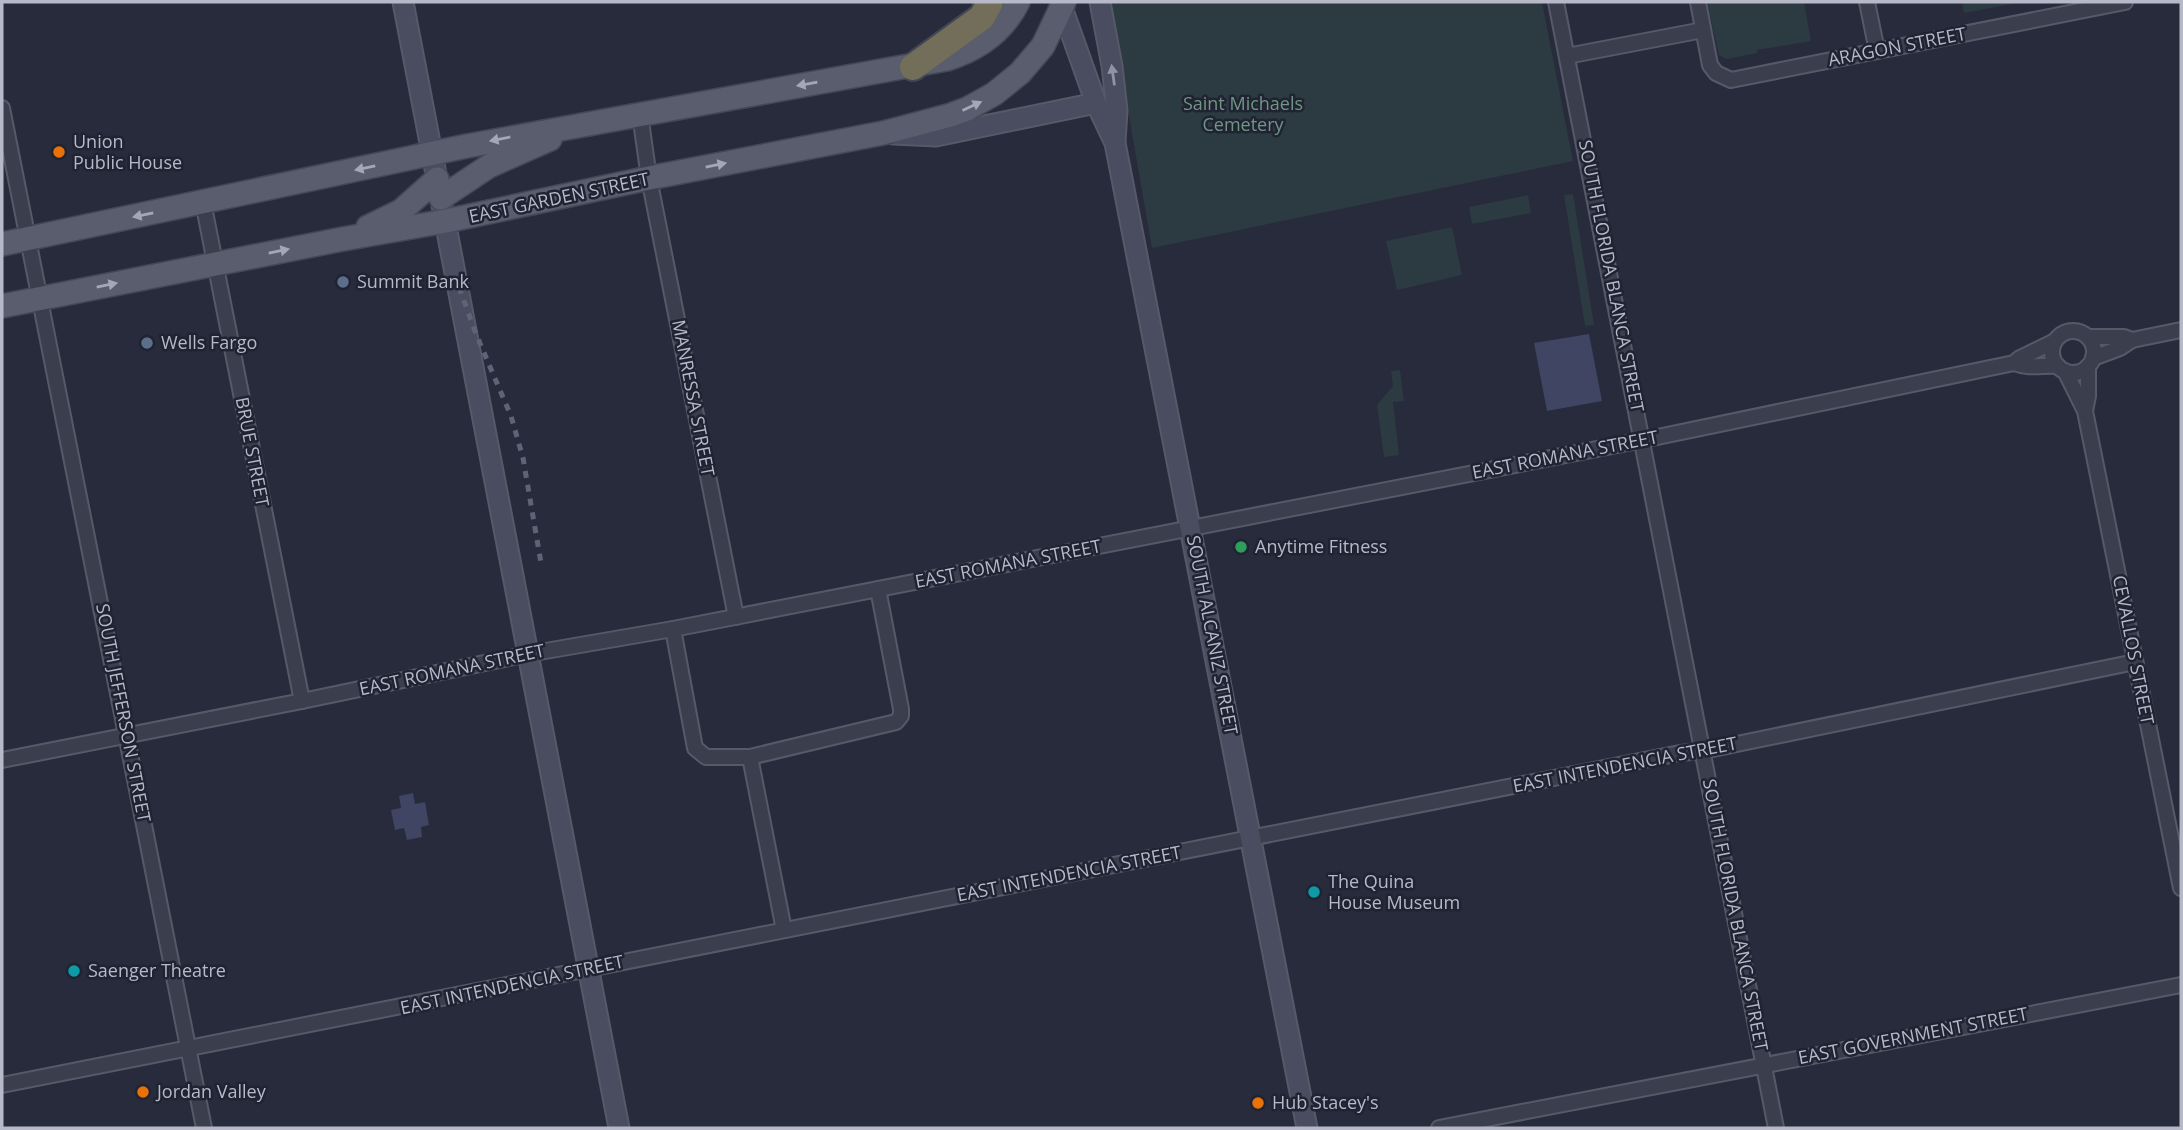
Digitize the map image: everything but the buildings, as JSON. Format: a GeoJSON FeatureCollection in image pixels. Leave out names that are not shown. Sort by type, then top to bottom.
{"type":"FeatureCollection","features":[{"type":"Feature","properties":{"kind":"highway"},"geometry":{"type":"LineString","coordinates":[[913,67],[982,17],[990,2]]}},
{"type":"Feature","properties":{"kind":"main road"},"geometry":{"type":"LineString","coordinates":[[2,244],[467,146],[947,60],[983,44],[1003,26],[1018,2]]}},
{"type":"Feature","properties":{"kind":"main road","name":"EAST GARDEN STREET"},"geometry":{"type":"LineString","coordinates":[[2,306],[343,239],[446,222],[649,178],[883,133],[959,112],[994,94],[1020,74],[1049,36],[1062,4]]}},
{"type":"Feature","properties":{"kind":"main road"},"geometry":{"type":"LineString","coordinates":[[343,239],[439,189],[588,123]]}},
{"type":"Feature","properties":{"kind":"street"},"geometry":{"type":"LineString","coordinates":[[404,2],[619,1128]]}},
{"type":"Feature","properties":{"kind":"street"},"geometry":{"type":"LineString","coordinates":[[1100,2],[1118,111],[1115,143]]}},
{"type":"Feature","properties":{"kind":"street","name":"SOUTH FLORIDA BLANCA STREET"},"geometry":{"type":"LineString","coordinates":[[1556,2],[1776,1128]]}},
{"type":"Feature","properties":{"kind":"street","name":"ARAGON STREET"},"geometry":{"type":"LineString","coordinates":[[1698,2],[1710,65],[1716,74],[1731,80],[2125,2]]}},
{"type":"Feature","properties":{"kind":"street"},"geometry":{"type":"LineString","coordinates":[[1867,2],[1877,51]]}},
{"type":"Feature","properties":{"kind":"street"},"geometry":{"type":"LineString","coordinates":[[1062,4],[1096,103],[1115,143]]}},
{"type":"Feature","properties":{"kind":"street"},"geometry":{"type":"LineString","coordinates":[[1567,55],[1703,30]]}},
{"type":"Feature","properties":{"kind":"street"},"geometry":{"type":"LineString","coordinates":[[883,133],[936,136],[1096,103]]}},
{"type":"Feature","properties":{"kind":"street","name":"SOUTH JEFFERSON STREET"},"geometry":{"type":"LineString","coordinates":[[2,107],[204,1128]]}},
{"type":"Feature","properties":{"kind":"street","name":"MANRESSA STREET"},"geometry":{"type":"LineString","coordinates":[[640,114],[649,178],[736,617]]}},
{"type":"Feature","properties":{"kind":"street","name":"SOUTH ALCANIZ STREET"},"geometry":{"type":"LineString","coordinates":[[1115,143],[1307,1128]]}},
{"type":"Feature","properties":{"kind":"street","name":"BRUE STREET"},"geometry":{"type":"LineString","coordinates":[[203,202],[302,701]]}},
{"type":"Feature","properties":{"kind":"street"},"geometry":{"type":"LineString","coordinates":[[2132,340],[2123,337],[2088,337],[2077,331],[2070,331],[2055,341],[2053,354],[2061,368],[2077,372],[2090,362],[2132,340],[2181,330]]}},
{"type":"Feature","properties":{"kind":"street"},"geometry":{"type":"LineString","coordinates":[[2088,337],[2094,347],[2090,362]]}},
{"type":"Feature","properties":{"kind":"street","name":"EAST ROMANA STREET"},"geometry":{"type":"LineString","coordinates":[[2,760],[528,654],[736,617],[1643,440],[2014,363],[2055,341]]}},
{"type":"Feature","properties":{"kind":"street","name":"CEVALLOS STREET"},"geometry":{"type":"LineString","coordinates":[[2085,411],[2090,362]]}},
{"type":"Feature","properties":{"kind":"street","name":"EAST ROMANA STREET"},"geometry":{"type":"LineString","coordinates":[[2014,363],[2026,367],[2041,365],[2061,368]]}},
{"type":"Feature","properties":{"kind":"street","name":"CEVALLOS STREET"},"geometry":{"type":"LineString","coordinates":[[2061,368],[2085,411],[2181,888]]}},
{"type":"Feature","properties":{"kind":"street"},"geometry":{"type":"LineString","coordinates":[[673,629],[695,748],[706,757],[750,757],[896,722],[901,716],[878,589]]}},
{"type":"Feature","properties":{"kind":"street","name":"EAST INTENDENCIA STREET"},"geometry":{"type":"LineString","coordinates":[[2,1085],[1680,753],[1703,751],[2135,662]]}},
{"type":"Feature","properties":{"kind":"street"},"geometry":{"type":"LineString","coordinates":[[750,757],[784,930]]}},
{"type":"Feature","properties":{"kind":"street","name":"EAST GOVERNMENT STREET"},"geometry":{"type":"LineString","coordinates":[[1439,1128],[2181,985]]}},
{"type":"Feature","properties":{"kind":"green space","name":"Saint Michaels Cemetery"},"geometry":{"type":"Polygon","coordinates":[[[1109,2],[1542,2],[1573,161],[1152,248],[1109,2]]]}},
{"type":"Feature","properties":{"kind":"green space"},"geometry":{"type":"Polygon","coordinates":[[[1707,2],[1804,2],[1811,41],[1757,50],[1757,53],[1727,59],[1719,55],[1707,2]]]}},
{"type":"Feature","properties":{"kind":"green space"},"geometry":{"type":"Polygon","coordinates":[[[1962,2],[2023,2],[1964,13],[1962,2]]]}},
{"type":"Feature","properties":{"kind":"green space"},"geometry":{"type":"Polygon","coordinates":[[[1573,194],[1594,325],[1585,326],[1564,195],[1573,194]]]}},
{"type":"Feature","properties":{"kind":"green space"},"geometry":{"type":"Polygon","coordinates":[[[1528,195],[1531,213],[1472,224],[1469,207],[1528,195]]]}},
{"type":"Feature","properties":{"kind":"green space"},"geometry":{"type":"Polygon","coordinates":[[[1452,227],[1462,275],[1397,290],[1386,241],[1452,227]]]}},
{"type":"Feature","properties":{"kind":"green space"},"geometry":{"type":"Polygon","coordinates":[[[1400,370],[1404,401],[1393,402],[1399,455],[1384,457],[1377,405],[1393,386],[1391,371],[1400,370]]]}},
{"type":"Feature","properties":{"kind":"water"},"geometry":{"type":"Polygon","coordinates":[[[1589,334],[1602,401],[1547,411],[1534,343],[1589,334]]]}},
{"type":"Feature","properties":{"kind":"water"},"geometry":{"type":"Polygon","coordinates":[[[413,793],[415,804],[425,802],[429,825],[421,827],[422,837],[407,840],[404,828],[395,830],[391,810],[401,808],[399,796],[413,793]]]}},
{"type":"Feature","properties":{"kind":"railway"},"geometry":{"type":"LineString","coordinates":[[459,287],[511,416],[523,458],[541,563]]}},
{"type":"Feature","properties":{"kind":"place","name":"Union Public House"},"geometry":{"type":"Point","coordinates":[59,152]}},
{"type":"Feature","properties":{"kind":"place","name":"Summit Bank"},"geometry":{"type":"Point","coordinates":[343,282]}},
{"type":"Feature","properties":{"kind":"place","name":"Wells Fargo"},"geometry":{"type":"Point","coordinates":[147,343]}},
{"type":"Feature","properties":{"kind":"place","name":"Anytime Fitness"},"geometry":{"type":"Point","coordinates":[1241,547]}},
{"type":"Feature","properties":{"kind":"place","name":"The Quina House Museum"},"geometry":{"type":"Point","coordinates":[1314,892]}},
{"type":"Feature","properties":{"kind":"place","name":"Saenger Theatre"},"geometry":{"type":"Point","coordinates":[74,971]}},
{"type":"Feature","properties":{"kind":"place","name":"Jordan Valley"},"geometry":{"type":"Point","coordinates":[143,1092]}},
{"type":"Feature","properties":{"kind":"place","name":"Hub Stacey's"},"geometry":{"type":"Point","coordinates":[1258,1103]}}]}
